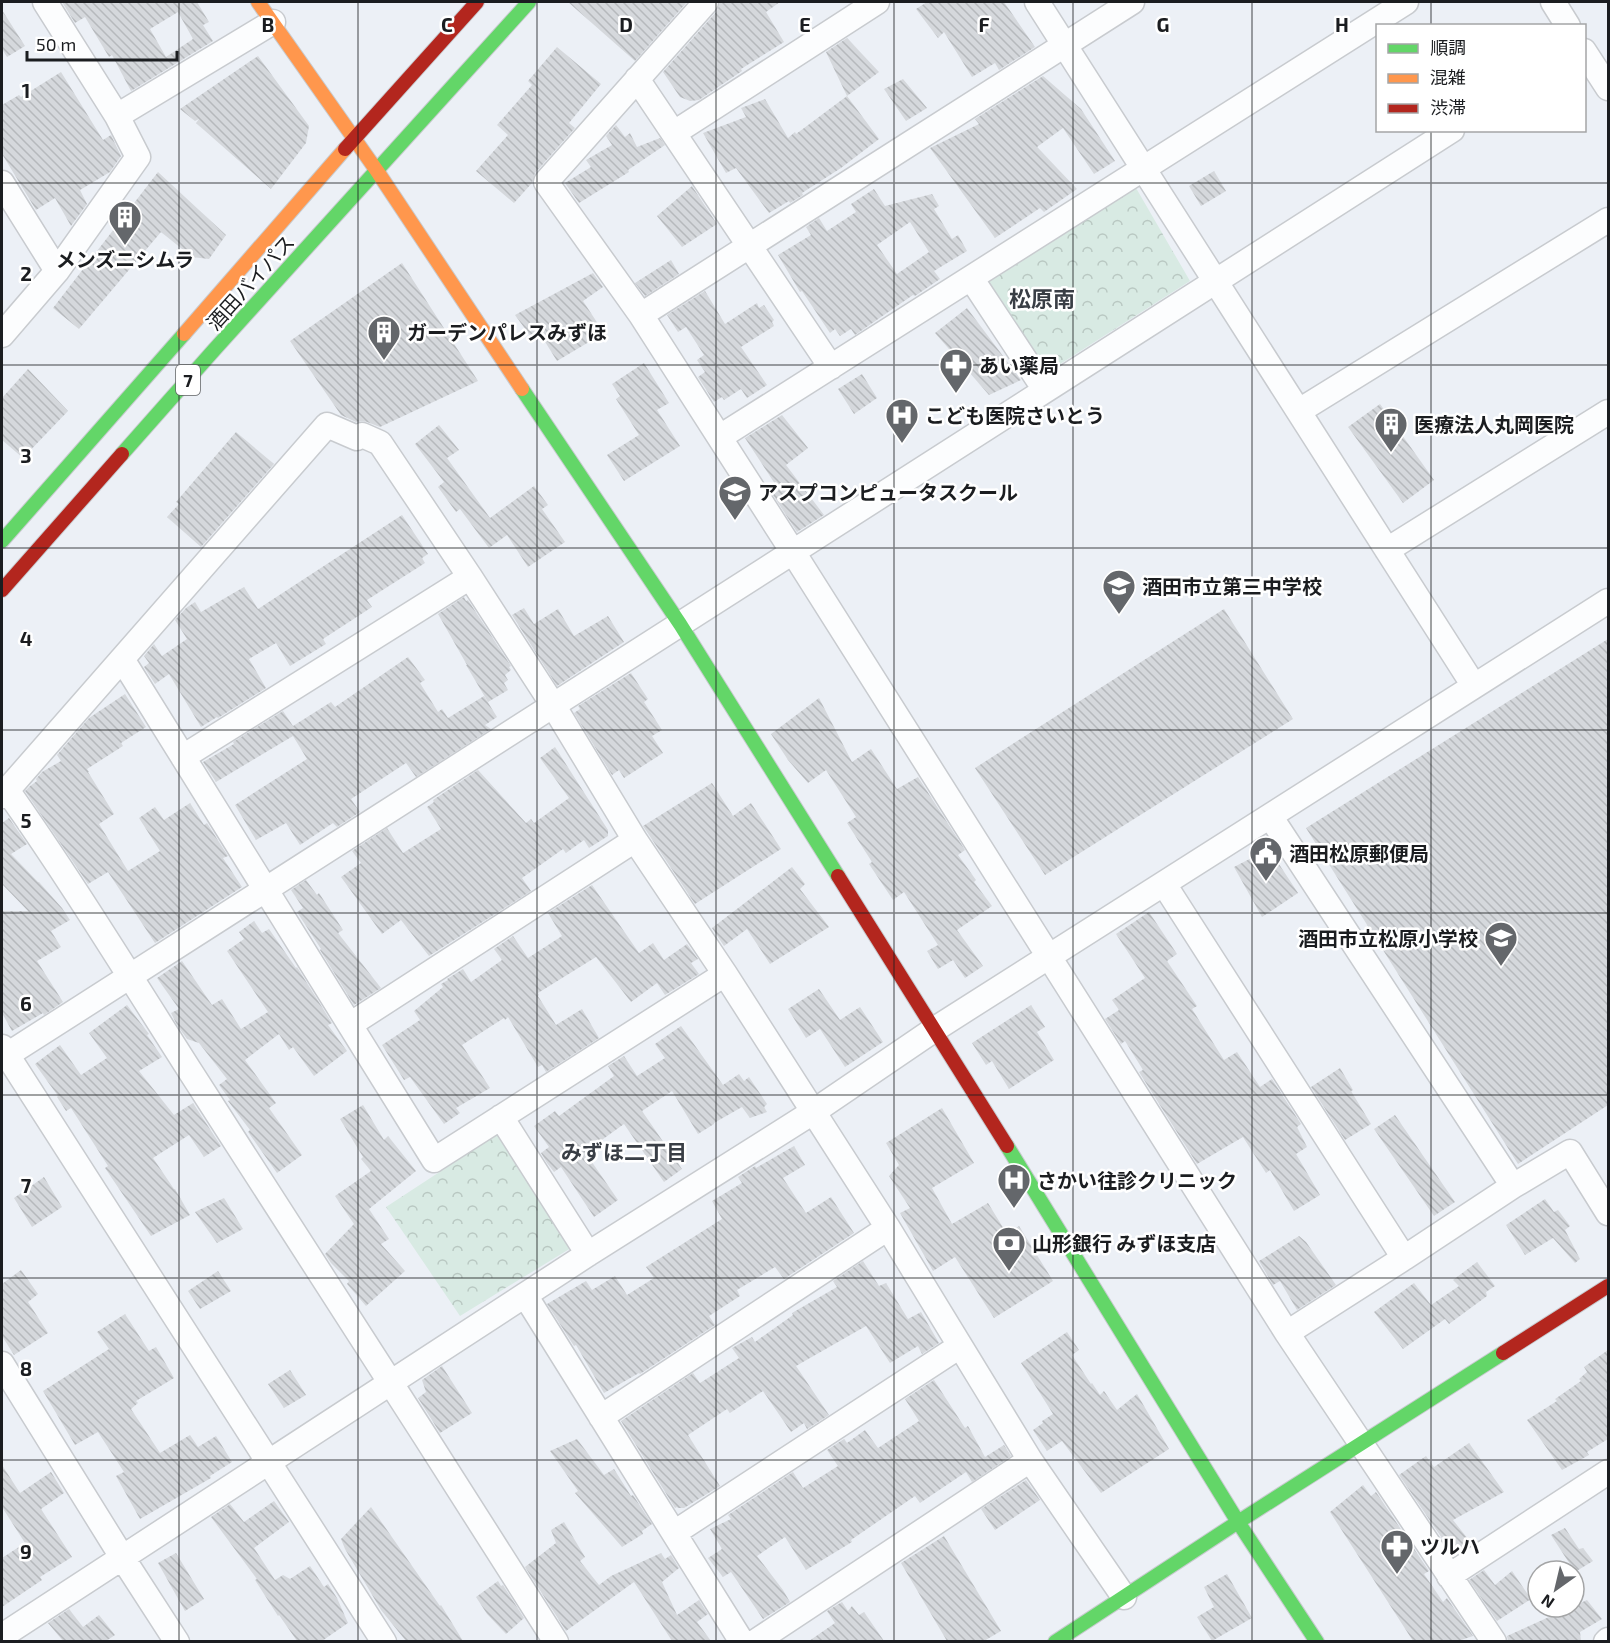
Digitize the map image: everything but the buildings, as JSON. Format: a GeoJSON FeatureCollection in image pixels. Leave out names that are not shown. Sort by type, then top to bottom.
{"type":"FeatureCollection","features":[{"type":"Feature","properties":{"kind":"main road"},"geometry":{"type":"LineString","coordinates":[[258,2],[376,171],[680,624],[935,1029],[1238,1522],[1317,1641]]}},
{"type":"Feature","properties":{"kind":"main road","name":"酒田バイパス"},"geometry":{"type":"LineString","coordinates":[[2,541],[477,2]]}},
{"type":"Feature","properties":{"kind":"main road","name":"酒田バイパス"},"geometry":{"type":"LineString","coordinates":[[2,590],[198,368],[529,2]]}},
{"type":"Feature","properties":{"kind":"main road"},"geometry":{"type":"LineString","coordinates":[[1055,1641],[1608,1286]]}},
{"type":"Feature","properties":{"kind":"street"},"geometry":{"type":"LineString","coordinates":[[2,335],[57,271],[138,157],[117,116],[45,2]]}},
{"type":"Feature","properties":{"kind":"street"},"geometry":{"type":"LineString","coordinates":[[706,2],[546,182],[641,315],[1287,1332],[1494,1641]]}},
{"type":"Feature","properties":{"kind":"street"},"geometry":{"type":"LineString","coordinates":[[674,133],[877,2]]}},
{"type":"Feature","properties":{"kind":"street"},"geometry":{"type":"LineString","coordinates":[[1037,2],[1474,687]]}},
{"type":"Feature","properties":{"kind":"street"},"geometry":{"type":"LineString","coordinates":[[641,315],[1132,2]]}},
{"type":"Feature","properties":{"kind":"street"},"geometry":{"type":"LineString","coordinates":[[720,437],[1406,2]]}},
{"type":"Feature","properties":{"kind":"street"},"geometry":{"type":"LineString","coordinates":[[1553,2],[1567,24]]}},
{"type":"Feature","properties":{"kind":"street"},"geometry":{"type":"LineString","coordinates":[[117,116],[273,22]]}},
{"type":"Feature","properties":{"kind":"street"},"geometry":{"type":"LineString","coordinates":[[1586,54],[1608,88]]}},
{"type":"Feature","properties":{"kind":"street"},"geometry":{"type":"LineString","coordinates":[[637,79],[831,367]]}},
{"type":"Feature","properties":{"kind":"street"},"geometry":{"type":"LineString","coordinates":[[384,1641],[4,1051],[265,890],[1449,132]]}},
{"type":"Feature","properties":{"kind":"street"},"geometry":{"type":"LineString","coordinates":[[2,183],[57,271]]}},
{"type":"Feature","properties":{"kind":"street"},"geometry":{"type":"LineString","coordinates":[[1299,411],[1608,220]]}},
{"type":"Feature","properties":{"kind":"street"},"geometry":{"type":"LineString","coordinates":[[971,279],[1045,390]]}},
{"type":"Feature","properties":{"kind":"street"},"geometry":{"type":"LineString","coordinates":[[1387,550],[1608,412]]}},
{"type":"Feature","properties":{"kind":"street"},"geometry":{"type":"LineString","coordinates":[[556,1641],[52,854],[4,793],[327,425],[357,438],[362,435],[380,443],[553,705],[634,840],[725,975],[888,1228],[1030,1460],[1124,1597]]}},
{"type":"Feature","properties":{"kind":"street"},"geometry":{"type":"LineString","coordinates":[[183,757],[470,577]]}},
{"type":"Feature","properties":{"kind":"street"},"geometry":{"type":"LineString","coordinates":[[2,1636],[588,1254],[813,1112],[935,1029],[1608,601]]}},
{"type":"Feature","properties":{"kind":"street"},"geometry":{"type":"LineString","coordinates":[[122,659],[434,1160],[725,975]]}},
{"type":"Feature","properties":{"kind":"street"},"geometry":{"type":"LineString","coordinates":[[1270,816],[1513,1186]]}},
{"type":"Feature","properties":{"kind":"street"},"geometry":{"type":"LineString","coordinates":[[351,1024],[634,840]]}},
{"type":"Feature","properties":{"kind":"street"},"geometry":{"type":"LineString","coordinates":[[1164,884],[1404,1258]]}},
{"type":"Feature","properties":{"kind":"street"},"geometry":{"type":"LineString","coordinates":[[501,1117],[588,1254]]}},
{"type":"Feature","properties":{"kind":"street"},"geometry":{"type":"LineString","coordinates":[[1287,1332],[1513,1186],[1570,1152],[1608,1213]]}},
{"type":"Feature","properties":{"kind":"street"},"geometry":{"type":"LineString","coordinates":[[601,1417],[888,1228]]}},
{"type":"Feature","properties":{"kind":"street"},"geometry":{"type":"LineString","coordinates":[[525,1295],[742,1641]]}},
{"type":"Feature","properties":{"kind":"street"},"geometry":{"type":"LineString","coordinates":[[674,1533],[960,1346]]}},
{"type":"Feature","properties":{"kind":"street"},"geometry":{"type":"LineString","coordinates":[[2,1364],[177,1641]]}},
{"type":"Feature","properties":{"kind":"street"},"geometry":{"type":"LineString","coordinates":[[755,1641],[1030,1460]]}},
{"type":"Feature","properties":{"kind":"street"},"geometry":{"type":"LineString","coordinates":[[1449,1576],[1608,1472]]}},
{"type":"Feature","properties":{"kind":"green space"},"geometry":{"type":"Polygon","coordinates":[[[1136,188],[1190,281],[1046,373],[981,282],[1136,188]]]}},
{"type":"Feature","properties":{"kind":"green space"},"geometry":{"type":"Polygon","coordinates":[[[499,1133],[571,1248],[460,1316],[386,1207],[499,1133]]]}},
{"type":"Feature","properties":{"kind":"traffic: fast"},"geometry":{"type":"LineString","coordinates":[[122,454],[529,2]]}},
{"type":"Feature","properties":{"kind":"traffic: fast"},"geometry":{"type":"LineString","coordinates":[[2,541],[184,334]]}},
{"type":"Feature","properties":{"kind":"traffic: fast"},"geometry":{"type":"LineString","coordinates":[[522,389],[680,624],[838,876]]}},
{"type":"Feature","properties":{"kind":"traffic: fast"},"geometry":{"type":"LineString","coordinates":[[1007,1146],[1238,1522],[1317,1642]]}},
{"type":"Feature","properties":{"kind":"traffic: fast"},"geometry":{"type":"LineString","coordinates":[[1055,1642],[1503,1353]]}},
{"type":"Feature","properties":{"kind":"traffic: slow"},"geometry":{"type":"LineString","coordinates":[[258,2],[377,171],[522,389]]}},
{"type":"Feature","properties":{"kind":"traffic: slow"},"geometry":{"type":"LineString","coordinates":[[184,334],[345,149]]}},
{"type":"Feature","properties":{"kind":"traffic: jam"},"geometry":{"type":"LineString","coordinates":[[345,149],[477,2]]}},
{"type":"Feature","properties":{"kind":"traffic: jam"},"geometry":{"type":"LineString","coordinates":[[2,590],[122,454]]}},
{"type":"Feature","properties":{"kind":"traffic: jam"},"geometry":{"type":"LineString","coordinates":[[838,876],[1007,1146]]}},
{"type":"Feature","properties":{"kind":"traffic: jam"},"geometry":{"type":"LineString","coordinates":[[1503,1353],[1608,1286]]}},
{"type":"Feature","properties":{"kind":"place","name":"メンズニシムラ"},"geometry":{"type":"Point","coordinates":[125,246]}},
{"type":"Feature","properties":{"kind":"place","name":"ガーデンパレスみずほ"},"geometry":{"type":"Point","coordinates":[384,361]}},
{"type":"Feature","properties":{"kind":"place","name":"あい薬局"},"geometry":{"type":"Point","coordinates":[956,394]}},
{"type":"Feature","properties":{"kind":"place","name":"こども医院さいとう"},"geometry":{"type":"Point","coordinates":[902,444]}},
{"type":"Feature","properties":{"kind":"place","name":"医療法人丸岡医院"},"geometry":{"type":"Point","coordinates":[1391,453]}},
{"type":"Feature","properties":{"kind":"place","name":"アスプコンピュータスクール"},"geometry":{"type":"Point","coordinates":[735,521]}},
{"type":"Feature","properties":{"kind":"place","name":"酒田市立第三中学校"},"geometry":{"type":"Point","coordinates":[1119,615]}},
{"type":"Feature","properties":{"kind":"place","name":"酒田松原郵便局"},"geometry":{"type":"Point","coordinates":[1266,882]}},
{"type":"Feature","properties":{"kind":"place","name":"酒田市立松原小学校"},"geometry":{"type":"Point","coordinates":[1501,967]}},
{"type":"Feature","properties":{"kind":"place","name":"さかい往診クリニック"},"geometry":{"type":"Point","coordinates":[1014,1209]}},
{"type":"Feature","properties":{"kind":"place","name":"山形銀行 みずほ支店"},"geometry":{"type":"Point","coordinates":[1009,1272]}},
{"type":"Feature","properties":{"kind":"place","name":"ツルハ"},"geometry":{"type":"Point","coordinates":[1397,1575]}},
{"type":"Feature","properties":{"kind":"district","name":"松原南"},"geometry":{"type":"Point","coordinates":[1042,298]}},
{"type":"Feature","properties":{"kind":"district","name":"みずほ二丁目"},"geometry":{"type":"Point","coordinates":[624,1151]}}]}
